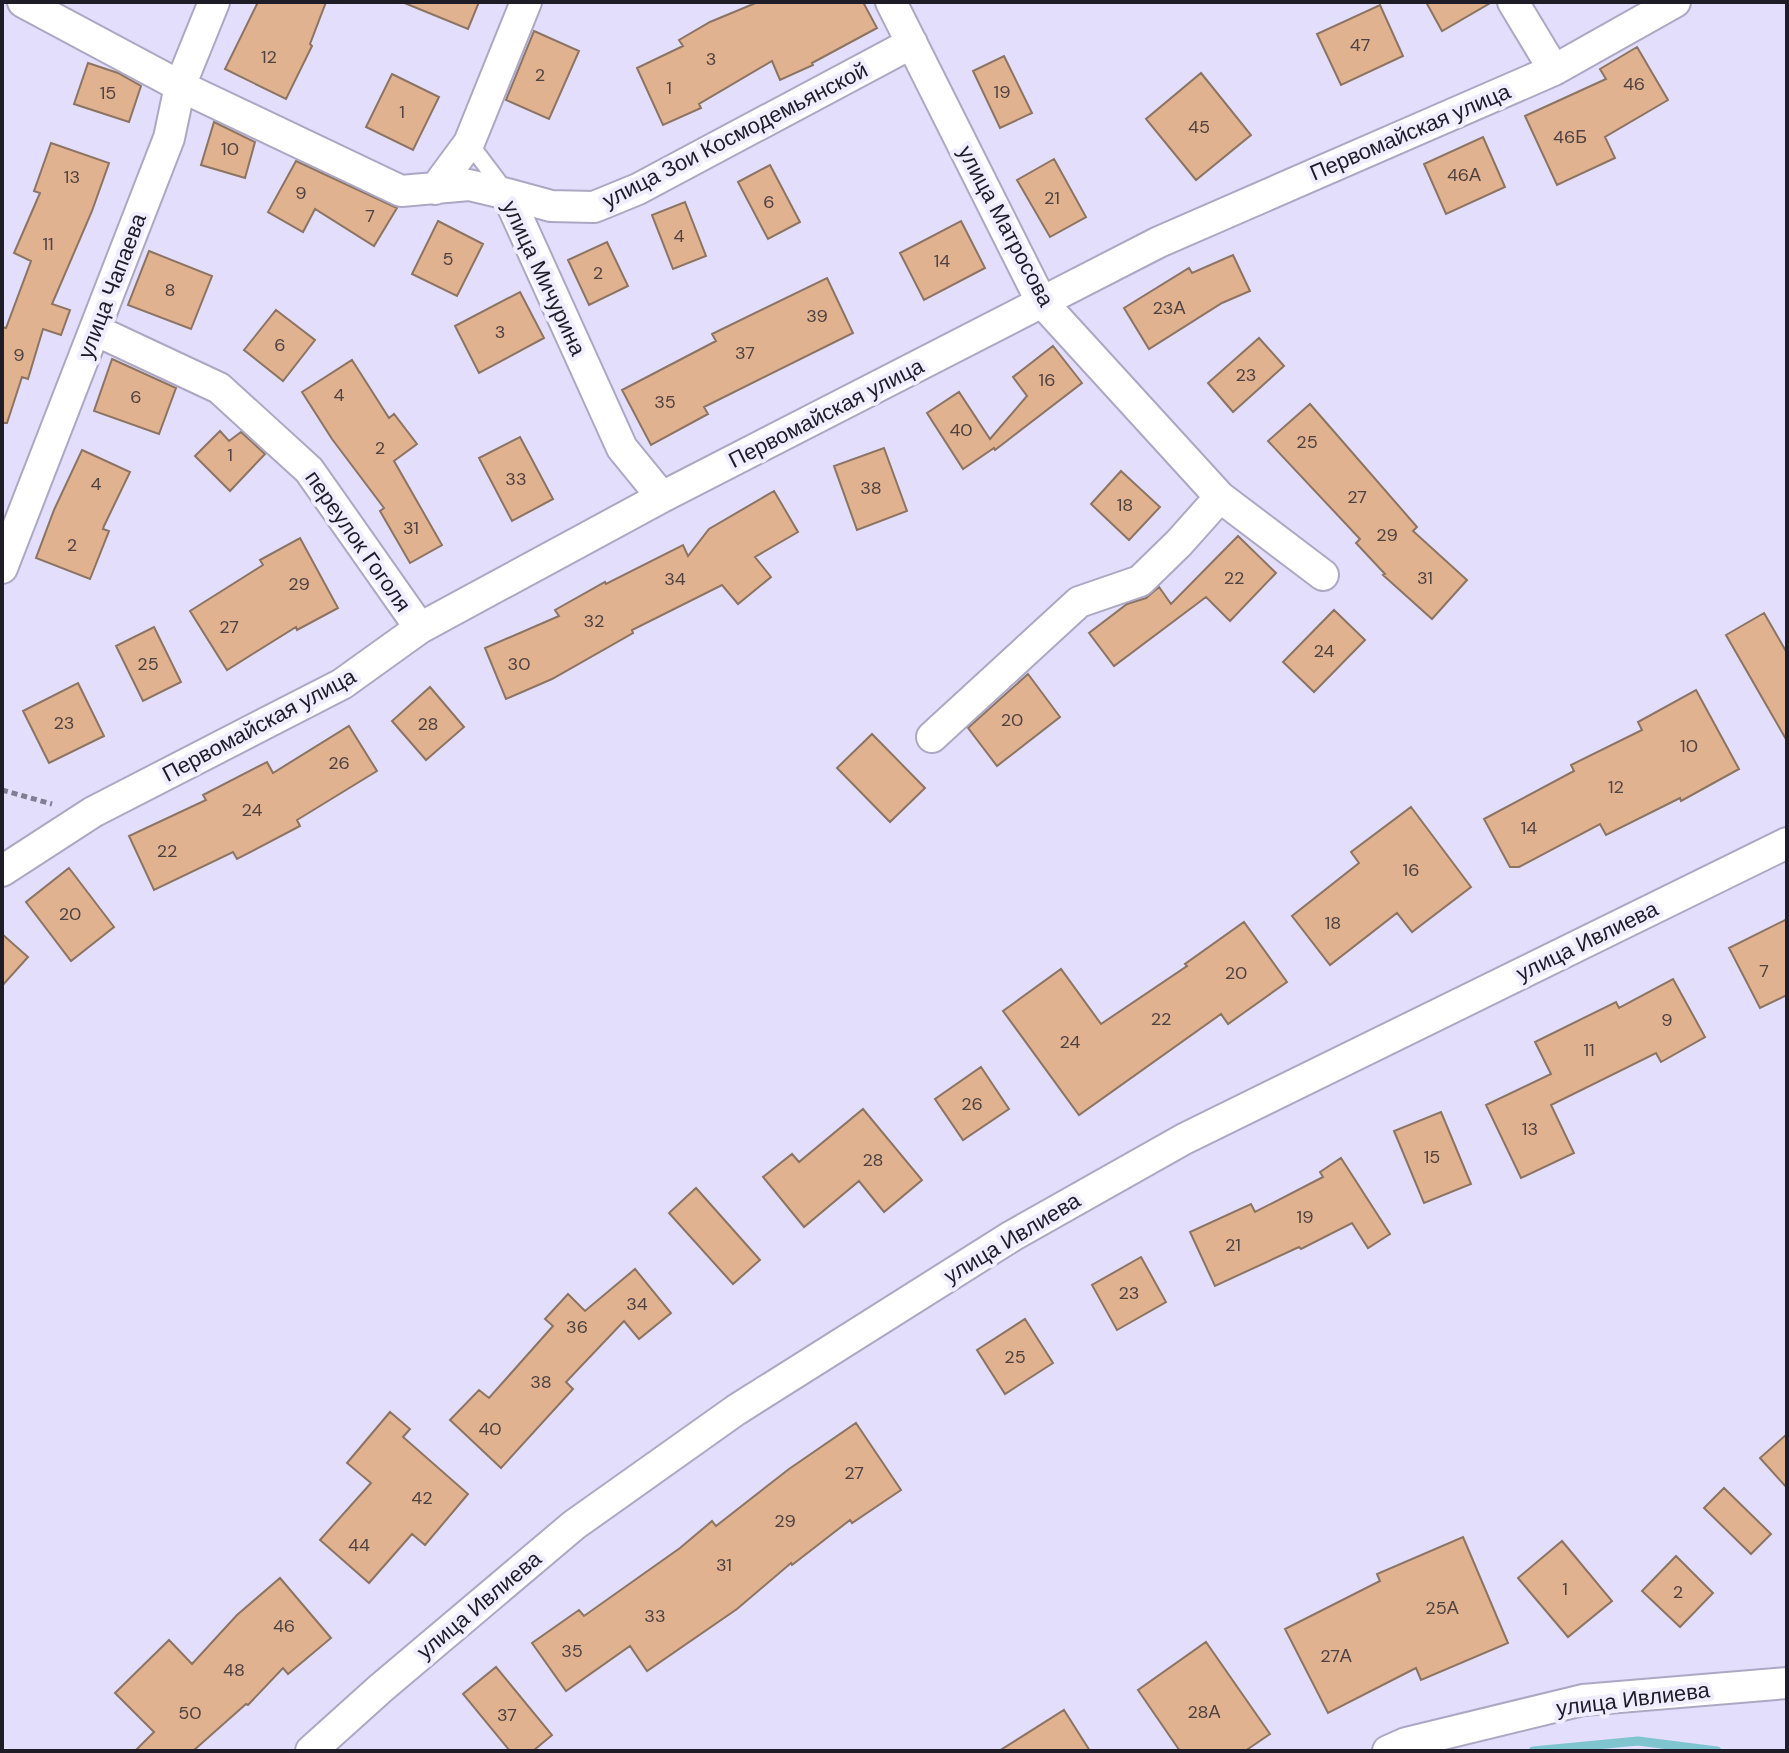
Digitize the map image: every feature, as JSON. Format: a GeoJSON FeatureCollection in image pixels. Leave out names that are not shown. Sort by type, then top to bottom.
{"type":"FeatureCollection","features":[{"type":"Feature","properties":{"kind":"street","name":"улица Мичурина"},"geometry":{"type":"LineString","coordinates":[[23,2],[180,86],[401,191],[469,185],[507,194],[622,448],[662,497]]}},
{"type":"Feature","properties":{"kind":"street","name":"улица Чапаева"},"geometry":{"type":"LineString","coordinates":[[2,568],[169,138],[180,86],[214,2]]}},
{"type":"Feature","properties":{"kind":"street"},"geometry":{"type":"LineString","coordinates":[[435,189],[469,143],[526,2]]}},
{"type":"Feature","properties":{"kind":"street","name":"улица Матросова"},"geometry":{"type":"LineString","coordinates":[[891,2],[1041,301],[1220,497],[1323,575]]}},
{"type":"Feature","properties":{"kind":"street"},"geometry":{"type":"LineString","coordinates":[[1513,2],[1554,70]]}},
{"type":"Feature","properties":{"kind":"street","name":"Первомайская улица"},"geometry":{"type":"LineString","coordinates":[[2,871],[93,812],[342,684],[420,628],[662,497],[1159,242],[1554,70],[1675,2]]}},
{"type":"Feature","properties":{"kind":"street","name":"улица Зои Космодемьянской"},"geometry":{"type":"LineString","coordinates":[[507,194],[551,206],[594,207],[638,189],[912,43]]}},
{"type":"Feature","properties":{"kind":"street","name":"переулок Гоголя"},"geometry":{"type":"LineString","coordinates":[[95,330],[219,388],[298,459],[309,470],[420,628]]}},
{"type":"Feature","properties":{"kind":"street"},"geometry":{"type":"LineString","coordinates":[[932,737],[1079,602],[1140,581],[1220,497]]}},
{"type":"Feature","properties":{"kind":"street","name":"улица Ивлиева"},"geometry":{"type":"LineString","coordinates":[[311,1751],[574,1525],[736,1410],[1012,1236],[1184,1139],[1787,843]]}},
{"type":"Feature","properties":{"kind":"street","name":"улица Ивлиева"},"geometry":{"type":"LineString","coordinates":[[1388,1751],[1406,1743],[1583,1700],[1787,1683]]}},
{"type":"Feature","properties":{"kind":"lane"},"geometry":{"type":"LineString","coordinates":[[469,143],[507,194]]}},
{"type":"Feature","properties":{"kind":"path"},"geometry":{"type":"LineString","coordinates":[[2,790],[93,812]]}},
{"type":"Feature","properties":{"kind":"building"},"geometry":{"type":"Polygon","coordinates":[[[258,2],[326,2],[310,44],[312,46],[286,99],[225,69],[258,2]]]}},
{"type":"Feature","properties":{"kind":"building"},"geometry":{"type":"Polygon","coordinates":[[[402,2],[479,2],[468,29],[402,2]]]}},
{"type":"Feature","properties":{"kind":"building"},"geometry":{"type":"Polygon","coordinates":[[[758,2],[863,2],[877,28],[780,80],[772,61],[699,104],[701,108],[663,125],[637,68],[683,46],[679,40],[710,22],[758,2]]]}},
{"type":"Feature","properties":{"kind":"building"},"geometry":{"type":"Polygon","coordinates":[[[1426,2],[1492,2],[1442,31],[1426,2]]]}},
{"type":"Feature","properties":{"kind":"building"},"geometry":{"type":"Polygon","coordinates":[[[1380,5],[1403,56],[1341,85],[1317,34],[1380,5]]]}},
{"type":"Feature","properties":{"kind":"building"},"geometry":{"type":"Polygon","coordinates":[[[534,31],[579,51],[549,119],[506,100],[534,31]]]}},
{"type":"Feature","properties":{"kind":"building"},"geometry":{"type":"Polygon","coordinates":[[[1637,47],[1668,100],[1605,137],[1615,158],[1557,185],[1525,116],[1606,79],[1600,69],[1637,47]]]}},
{"type":"Feature","properties":{"kind":"building"},"geometry":{"type":"Polygon","coordinates":[[[1004,56],[1032,113],[1000,128],[973,71],[1004,56]]]}},
{"type":"Feature","properties":{"kind":"building"},"geometry":{"type":"Polygon","coordinates":[[[88,63],[118,73],[141,86],[129,122],[74,104],[88,63]]]}},
{"type":"Feature","properties":{"kind":"building"},"geometry":{"type":"Polygon","coordinates":[[[1201,73],[1251,135],[1196,180],[1146,119],[1201,73]]]}},
{"type":"Feature","properties":{"kind":"building"},"geometry":{"type":"Polygon","coordinates":[[[392,74],[439,97],[413,150],[366,127],[392,74]]]}},
{"type":"Feature","properties":{"kind":"building"},"geometry":{"type":"Polygon","coordinates":[[[214,122],[255,142],[245,178],[201,165],[214,122]]]}},
{"type":"Feature","properties":{"kind":"building"},"geometry":{"type":"Polygon","coordinates":[[[1483,137],[1505,187],[1446,214],[1424,164],[1483,137]]]}},
{"type":"Feature","properties":{"kind":"building"},"geometry":{"type":"Polygon","coordinates":[[[51,143],[109,163],[52,304],[70,310],[61,335],[43,329],[28,379],[22,377],[7,423],[2,423],[2,327],[6,328],[31,261],[14,253],[40,193],[34,191],[51,143]]]}},
{"type":"Feature","properties":{"kind":"building"},"geometry":{"type":"Polygon","coordinates":[[[1054,159],[1086,217],[1050,237],[1017,180],[1054,159]]]}},
{"type":"Feature","properties":{"kind":"building"},"geometry":{"type":"Polygon","coordinates":[[[296,161],[397,208],[374,246],[315,209],[303,232],[268,212],[296,161]]]}},
{"type":"Feature","properties":{"kind":"building"},"geometry":{"type":"Polygon","coordinates":[[[770,165],[800,222],[768,239],[738,182],[770,165]]]}},
{"type":"Feature","properties":{"kind":"building"},"geometry":{"type":"Polygon","coordinates":[[[685,202],[706,256],[673,269],[652,215],[685,202]]]}},
{"type":"Feature","properties":{"kind":"building"},"geometry":{"type":"Polygon","coordinates":[[[438,221],[483,244],[457,296],[412,274],[438,221]]]}},
{"type":"Feature","properties":{"kind":"building"},"geometry":{"type":"Polygon","coordinates":[[[961,221],[985,268],[924,300],[900,253],[961,221]]]}},
{"type":"Feature","properties":{"kind":"building"},"geometry":{"type":"Polygon","coordinates":[[[607,242],[628,286],[589,305],[568,260],[607,242]]]}},
{"type":"Feature","properties":{"kind":"building"},"geometry":{"type":"Polygon","coordinates":[[[149,251],[212,276],[191,329],[128,305],[149,251]]]}},
{"type":"Feature","properties":{"kind":"building"},"geometry":{"type":"Polygon","coordinates":[[[1233,255],[1250,291],[1222,303],[1149,349],[1124,308],[1189,268],[1192,273],[1233,255]]]}},
{"type":"Feature","properties":{"kind":"building"},"geometry":{"type":"Polygon","coordinates":[[[827,278],[853,333],[704,407],[708,414],[651,445],[622,390],[716,341],[712,334],[827,278]]]}},
{"type":"Feature","properties":{"kind":"building"},"geometry":{"type":"Polygon","coordinates":[[[520,292],[544,338],[479,373],[455,326],[520,292]]]}},
{"type":"Feature","properties":{"kind":"building"},"geometry":{"type":"Polygon","coordinates":[[[276,310],[315,340],[283,381],[244,350],[276,310]]]}},
{"type":"Feature","properties":{"kind":"building"},"geometry":{"type":"Polygon","coordinates":[[[1259,338],[1284,366],[1233,412],[1208,383],[1259,338]]]}},
{"type":"Feature","properties":{"kind":"building"},"geometry":{"type":"Polygon","coordinates":[[[1053,346],[1082,383],[995,450],[963,469],[927,413],[959,392],[990,439],[1027,396],[1013,377],[1053,346]]]}},
{"type":"Feature","properties":{"kind":"building"},"geometry":{"type":"Polygon","coordinates":[[[112,359],[176,388],[159,434],[94,411],[112,359]]]}},
{"type":"Feature","properties":{"kind":"building"},"geometry":{"type":"Polygon","coordinates":[[[352,360],[389,418],[394,414],[417,444],[394,461],[442,545],[410,563],[380,511],[384,508],[332,439],[302,392],[352,360]]]}},
{"type":"Feature","properties":{"kind":"building"},"geometry":{"type":"Polygon","coordinates":[[[1310,404],[1417,527],[1413,531],[1467,580],[1432,619],[1383,575],[1356,543],[1360,539],[1268,441],[1310,404]]]}},
{"type":"Feature","properties":{"kind":"building"},"geometry":{"type":"Polygon","coordinates":[[[220,431],[229,441],[241,432],[265,454],[230,491],[195,456],[220,431]]]}},
{"type":"Feature","properties":{"kind":"building"},"geometry":{"type":"Polygon","coordinates":[[[520,437],[553,499],[512,521],[479,458],[520,437]]]}},
{"type":"Feature","properties":{"kind":"building"},"geometry":{"type":"Polygon","coordinates":[[[884,448],[907,511],[857,530],[834,466],[884,448]]]}},
{"type":"Feature","properties":{"kind":"building"},"geometry":{"type":"Polygon","coordinates":[[[82,450],[130,472],[104,526],[103,529],[109,531],[90,579],[36,558],[82,450]]]}},
{"type":"Feature","properties":{"kind":"building"},"geometry":{"type":"Polygon","coordinates":[[[1121,471],[1160,507],[1129,540],[1091,504],[1121,471]]]}},
{"type":"Feature","properties":{"kind":"building"},"geometry":{"type":"Polygon","coordinates":[[[774,491],[798,532],[755,557],[771,577],[738,604],[722,585],[632,630],[633,633],[552,679],[506,699],[485,648],[559,616],[555,610],[683,545],[688,556],[709,529],[774,491]]]}},
{"type":"Feature","properties":{"kind":"building"},"geometry":{"type":"Polygon","coordinates":[[[1238,536],[1276,573],[1230,621],[1206,597],[1114,666],[1089,633],[1127,604],[1146,598],[1159,587],[1171,604],[1238,536]]]}},
{"type":"Feature","properties":{"kind":"building"},"geometry":{"type":"Polygon","coordinates":[[[300,538],[338,608],[297,630],[296,627],[227,670],[190,611],[263,565],[260,560],[300,538]]]}},
{"type":"Feature","properties":{"kind":"building"},"geometry":{"type":"Polygon","coordinates":[[[1334,610],[1365,640],[1314,692],[1283,662],[1334,610]]]}},
{"type":"Feature","properties":{"kind":"building"},"geometry":{"type":"Polygon","coordinates":[[[1764,613],[1787,653],[1787,741],[1726,635],[1764,613]]]}},
{"type":"Feature","properties":{"kind":"building"},"geometry":{"type":"Polygon","coordinates":[[[154,627],[181,682],[143,701],[116,646],[154,627]]]}},
{"type":"Feature","properties":{"kind":"building"},"geometry":{"type":"Polygon","coordinates":[[[1028,674],[1060,717],[997,766],[968,728],[1028,674]]]}},
{"type":"Feature","properties":{"kind":"building"},"geometry":{"type":"Polygon","coordinates":[[[78,683],[104,736],[49,763],[23,711],[78,683]]]}},
{"type":"Feature","properties":{"kind":"building"},"geometry":{"type":"Polygon","coordinates":[[[430,687],[464,727],[426,760],[392,721],[430,687]]]}},
{"type":"Feature","properties":{"kind":"building"},"geometry":{"type":"Polygon","coordinates":[[[1696,690],[1739,769],[1681,801],[1680,798],[1606,835],[1600,824],[1519,867],[1510,867],[1484,819],[1574,771],[1571,765],[1642,730],[1638,722],[1696,690]]]}},
{"type":"Feature","properties":{"kind":"building"},"geometry":{"type":"Polygon","coordinates":[[[349,726],[377,771],[297,820],[300,826],[237,859],[233,852],[154,890],[129,836],[206,800],[203,795],[267,762],[273,773],[349,726]]]}},
{"type":"Feature","properties":{"kind":"building"},"geometry":{"type":"Polygon","coordinates":[[[872,734],[925,788],[890,822],[837,768],[872,734]]]}},
{"type":"Feature","properties":{"kind":"building"},"geometry":{"type":"Polygon","coordinates":[[[1411,807],[1471,887],[1412,932],[1397,913],[1330,965],[1292,916],[1359,863],[1351,852],[1411,807]]]}},
{"type":"Feature","properties":{"kind":"building"},"geometry":{"type":"Polygon","coordinates":[[[69,868],[114,927],[71,961],[26,902],[69,868]]]}},
{"type":"Feature","properties":{"kind":"building"},"geometry":{"type":"Polygon","coordinates":[[[1787,919],[1787,995],[1760,1008],[1729,948],[1787,919]]]}},
{"type":"Feature","properties":{"kind":"building"},"geometry":{"type":"Polygon","coordinates":[[[1244,922],[1287,982],[1228,1024],[1221,1014],[1079,1115],[1003,1011],[1061,969],[1101,1024],[1187,966],[1185,964],[1244,922]]]}},
{"type":"Feature","properties":{"kind":"building"},"geometry":{"type":"Polygon","coordinates":[[[2,934],[28,957],[2,986],[2,934]]]}},
{"type":"Feature","properties":{"kind":"building"},"geometry":{"type":"Polygon","coordinates":[[[1673,979],[1705,1037],[1661,1062],[1656,1053],[1551,1105],[1574,1153],[1521,1178],[1486,1105],[1551,1074],[1535,1042],[1616,1002],[1619,1008],[1673,979]]]}},
{"type":"Feature","properties":{"kind":"building"},"geometry":{"type":"Polygon","coordinates":[[[981,1067],[1009,1109],[963,1140],[935,1099],[981,1067]]]}},
{"type":"Feature","properties":{"kind":"building"},"geometry":{"type":"Polygon","coordinates":[[[863,1109],[922,1180],[884,1212],[859,1181],[804,1227],[763,1177],[792,1154],[799,1162],[863,1109]]]}},
{"type":"Feature","properties":{"kind":"building"},"geometry":{"type":"Polygon","coordinates":[[[1441,1112],[1471,1184],[1424,1203],[1394,1131],[1441,1112]]]}},
{"type":"Feature","properties":{"kind":"building"},"geometry":{"type":"Polygon","coordinates":[[[1341,1158],[1390,1234],[1368,1248],[1352,1223],[1215,1286],[1190,1232],[1251,1204],[1255,1212],[1323,1177],[1320,1172],[1341,1158]]]}},
{"type":"Feature","properties":{"kind":"building"},"geometry":{"type":"Polygon","coordinates":[[[696,1188],[760,1260],[733,1284],[669,1213],[696,1188]]]}},
{"type":"Feature","properties":{"kind":"building"},"geometry":{"type":"Polygon","coordinates":[[[1141,1257],[1166,1302],[1117,1330],[1092,1285],[1141,1257]]]}},
{"type":"Feature","properties":{"kind":"building"},"geometry":{"type":"Polygon","coordinates":[[[635,1269],[671,1313],[639,1339],[624,1321],[566,1382],[573,1389],[501,1468],[450,1420],[479,1390],[489,1398],[553,1326],[545,1319],[568,1294],[585,1311],[635,1269]]]}},
{"type":"Feature","properties":{"kind":"building"},"geometry":{"type":"Polygon","coordinates":[[[1025,1319],[1053,1363],[1005,1394],[977,1350],[1025,1319]]]}},
{"type":"Feature","properties":{"kind":"building"},"geometry":{"type":"Polygon","coordinates":[[[390,1412],[410,1429],[403,1437],[468,1494],[425,1545],[412,1534],[369,1583],[320,1540],[371,1483],[347,1463],[390,1412]]]}},
{"type":"Feature","properties":{"kind":"building"},"geometry":{"type":"Polygon","coordinates":[[[856,1423],[901,1490],[852,1523],[850,1520],[791,1563],[737,1609],[647,1671],[630,1646],[566,1691],[532,1643],[579,1610],[584,1616],[680,1548],[712,1521],[716,1526],[789,1469],[856,1423]]]}},
{"type":"Feature","properties":{"kind":"building"},"geometry":{"type":"Polygon","coordinates":[[[1787,1434],[1787,1488],[1760,1458],[1787,1434]]]}},
{"type":"Feature","properties":{"kind":"building"},"geometry":{"type":"Polygon","coordinates":[[[1724,1488],[1771,1534],[1751,1554],[1704,1508],[1724,1488]]]}},
{"type":"Feature","properties":{"kind":"building"},"geometry":{"type":"Polygon","coordinates":[[[1463,1537],[1508,1643],[1421,1680],[1416,1668],[1328,1713],[1285,1629],[1380,1581],[1377,1574],[1463,1537]]]}},
{"type":"Feature","properties":{"kind":"building"},"geometry":{"type":"Polygon","coordinates":[[[1562,1541],[1612,1601],[1568,1637],[1518,1578],[1562,1541]]]}},
{"type":"Feature","properties":{"kind":"building"},"geometry":{"type":"Polygon","coordinates":[[[1676,1556],[1713,1593],[1680,1627],[1642,1591],[1676,1556]]]}},
{"type":"Feature","properties":{"kind":"building"},"geometry":{"type":"Polygon","coordinates":[[[280,1578],[331,1638],[288,1674],[283,1668],[248,1705],[193,1751],[135,1751],[154,1732],[115,1693],[169,1640],[192,1664],[237,1615],[280,1578]]]}},
{"type":"Feature","properties":{"kind":"building"},"geometry":{"type":"Polygon","coordinates":[[[1206,1642],[1270,1734],[1245,1751],[1180,1751],[1138,1690],[1206,1642]]]}},
{"type":"Feature","properties":{"kind":"building"},"geometry":{"type":"Polygon","coordinates":[[[496,1667],[552,1735],[533,1751],[510,1751],[463,1694],[496,1667]]]}},
{"type":"Feature","properties":{"kind":"building"},"geometry":{"type":"Polygon","coordinates":[[[1064,1710],[1090,1751],[999,1751],[1064,1710]]]}},
{"type":"Feature","properties":{"kind":"waterway"},"geometry":{"type":"LineString","coordinates":[[1533,1751],[1638,1741],[1717,1751]]}}]}
